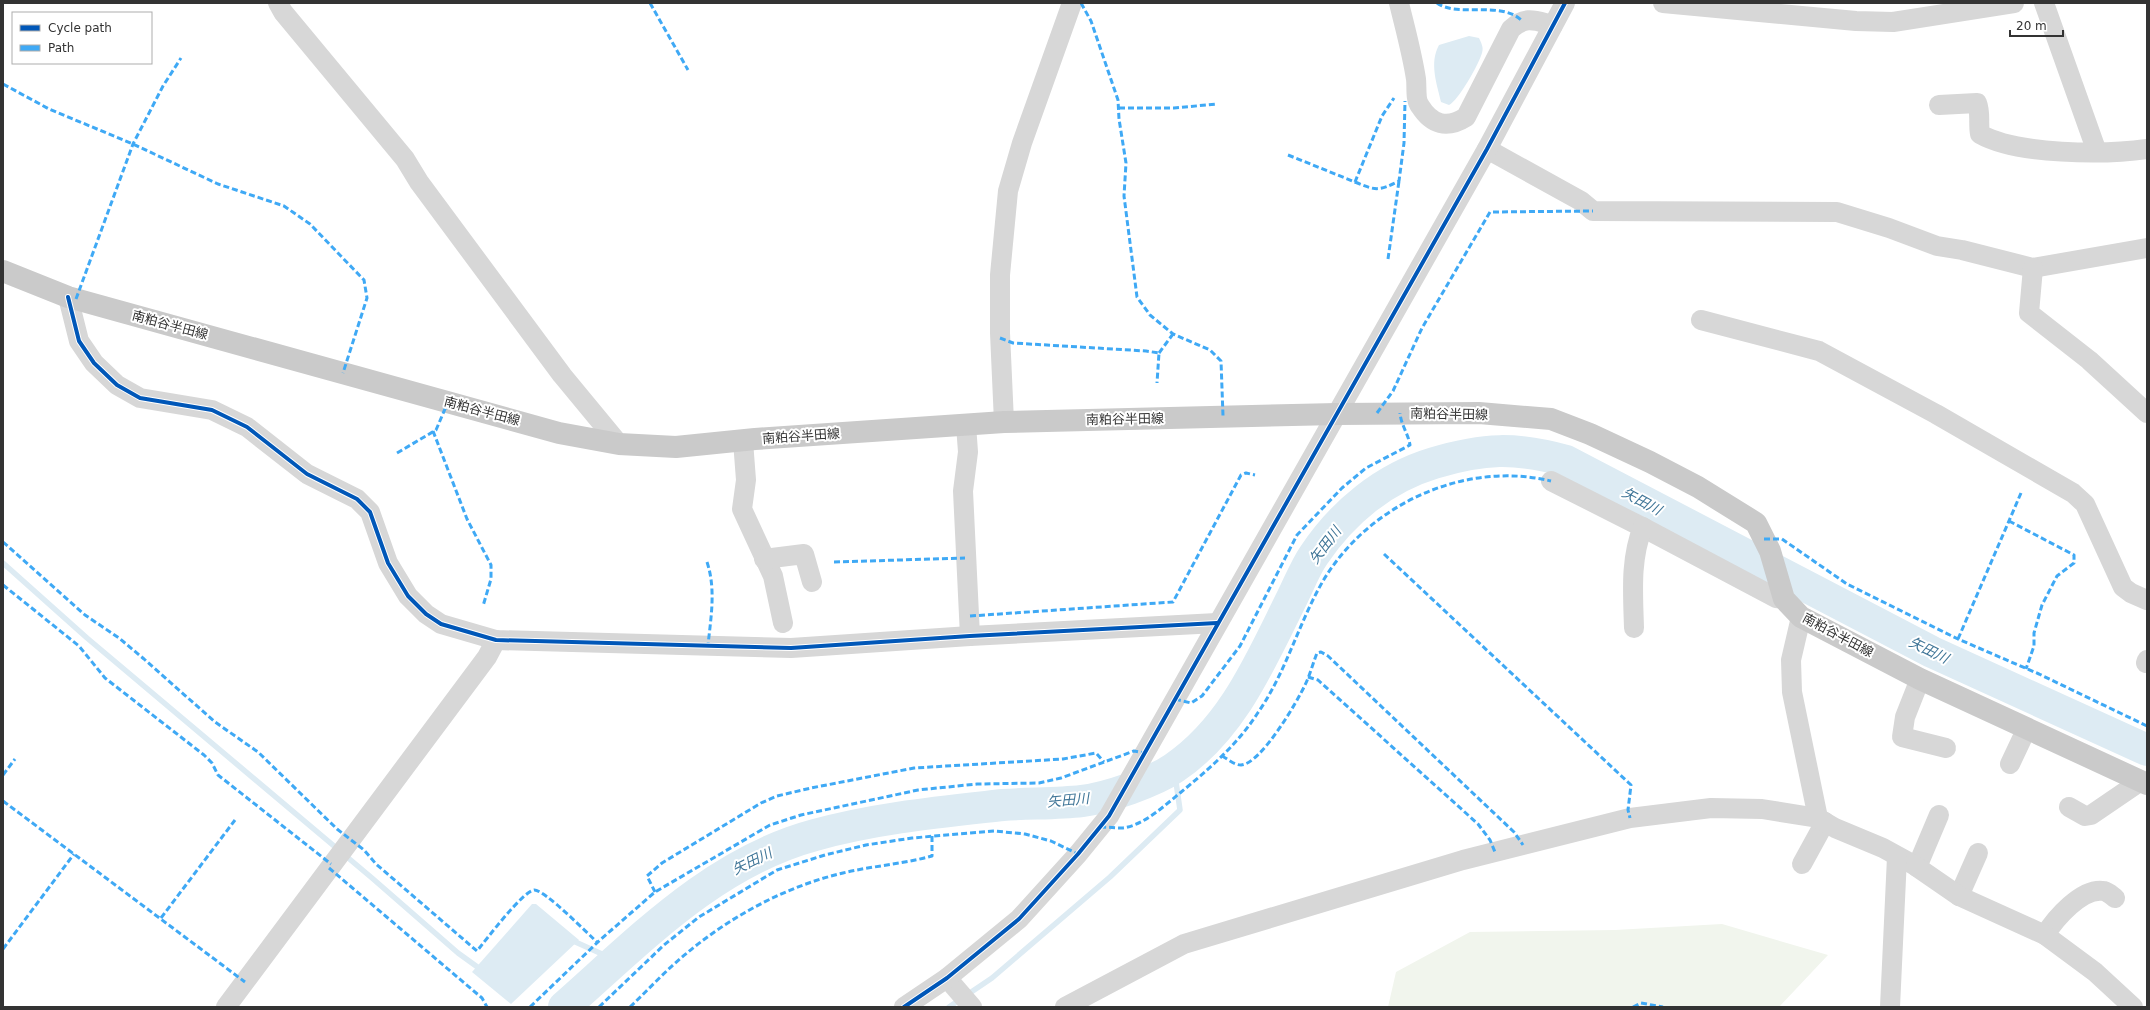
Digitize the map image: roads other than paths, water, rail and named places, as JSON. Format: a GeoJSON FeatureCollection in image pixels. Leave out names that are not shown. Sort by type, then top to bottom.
{"type":"FeatureCollection","features":[{"type":"Feature","properties":{"kind":"main road","name":"南粕谷半田線"},"geometry":{"type":"LineString","coordinates":[[3,271],[68,297],[559,433],[619,444],[676,447],[1004,422],[1337,414],[1480,413],[1551,419],[1590,434],[1698,487],[1756,523],[1770,551],[1784,599],[1800,617],[1920,679],[2143,782]]}},
{"type":"Feature","properties":{"kind":"street"},"geometry":{"type":"LineString","coordinates":[[278,3],[283,12],[405,159],[419,182],[562,375],[619,444]]}},
{"type":"Feature","properties":{"kind":"street"},"geometry":{"type":"LineString","coordinates":[[1004,422],[1000,333],[1000,275],[1008,191],[1022,142],[1072,3]]}},
{"type":"Feature","properties":{"kind":"street"},"geometry":{"type":"LineString","coordinates":[[1399,3],[1416,78],[1419,105],[1434,122],[1447,124],[1456,124],[1466,117],[1511,29],[1518,22],[1530,19],[1553,25]]}},
{"type":"Feature","properties":{"kind":"street"},"geometry":{"type":"LineString","coordinates":[[904,1007],[947,978],[1019,919],[1078,854],[1109,816],[1487,149],[1565,3]]}},
{"type":"Feature","properties":{"kind":"street"},"geometry":{"type":"LineString","coordinates":[[1663,3],[1856,21],[1893,22],[1923,10],[2014,3]]}},
{"type":"Feature","properties":{"kind":"street"},"geometry":{"type":"LineString","coordinates":[[2044,3],[2097,152]]}},
{"type":"Feature","properties":{"kind":"street"},"geometry":{"type":"LineString","coordinates":[[1938,105],[1977,103],[1979,108],[1980,134],[2004,143],[2026,148],[2097,152],[2123,152],[2147,149]]}},
{"type":"Feature","properties":{"kind":"street"},"geometry":{"type":"LineString","coordinates":[[1487,149],[1581,201],[1593,211],[1837,212],[1889,228],[1937,246],[1962,250],[2033,268],[2147,248]]}},
{"type":"Feature","properties":{"kind":"street"},"geometry":{"type":"LineString","coordinates":[[2033,268],[2029,313],[2088,360],[2147,413]]}},
{"type":"Feature","properties":{"kind":"street"},"geometry":{"type":"LineString","coordinates":[[68,297],[79,341],[94,363],[117,385],[140,398],[212,410],[247,427],[307,474],[357,499],[370,512],[388,563],[408,596],[426,614],[441,624],[496,640],[791,648],[970,636],[1217,623]]}},
{"type":"Feature","properties":{"kind":"street"},"geometry":{"type":"LineString","coordinates":[[1700,320],[1819,351],[1936,414],[2073,492],[2085,504],[2124,587],[2131,593],[2147,600]]}},
{"type":"Feature","properties":{"kind":"street"},"geometry":{"type":"LineString","coordinates":[[966,425],[968,452],[963,491],[970,636]]}},
{"type":"Feature","properties":{"kind":"street"},"geometry":{"type":"LineString","coordinates":[[743,441],[746,480],[742,509],[773,576],[783,623]]}},
{"type":"Feature","properties":{"kind":"street"},"geometry":{"type":"LineString","coordinates":[[1551,481],[1643,527],[1776,598],[1784,599]]}},
{"type":"Feature","properties":{"kind":"street"},"geometry":{"type":"LineString","coordinates":[[1634,628],[1633,569],[1636,544],[1643,527]]}},
{"type":"Feature","properties":{"kind":"street"},"geometry":{"type":"LineString","coordinates":[[764,559],[805,549],[812,582]]}},
{"type":"Feature","properties":{"kind":"street"},"geometry":{"type":"LineString","coordinates":[[1800,617],[1791,660],[1792,692],[1822,820],[1802,864]]}},
{"type":"Feature","properties":{"kind":"street"},"geometry":{"type":"LineString","coordinates":[[226,1007],[487,657],[496,640]]}},
{"type":"Feature","properties":{"kind":"street"},"geometry":{"type":"LineString","coordinates":[[1920,679],[1905,717],[1902,737],[1946,748]]}},
{"type":"Feature","properties":{"kind":"street"},"geometry":{"type":"LineString","coordinates":[[2010,764],[2027,728]]}},
{"type":"Feature","properties":{"kind":"street"},"geometry":{"type":"LineString","coordinates":[[2069,807],[2085,816],[2091,815],[2135,785],[2143,782]]}},
{"type":"Feature","properties":{"kind":"street"},"geometry":{"type":"LineString","coordinates":[[1065,1007],[1184,944],[1463,860],[1630,818],[1711,808],[1762,809],[1822,820],[1883,848],[1917,867],[1959,896],[2045,935],[2095,972],[2133,1007]]}},
{"type":"Feature","properties":{"kind":"street"},"geometry":{"type":"LineString","coordinates":[[1917,867],[1939,815]]}},
{"type":"Feature","properties":{"kind":"street"},"geometry":{"type":"LineString","coordinates":[[1959,896],[1978,852]]}},
{"type":"Feature","properties":{"kind":"street"},"geometry":{"type":"LineString","coordinates":[[1890,1007],[1897,857]]}},
{"type":"Feature","properties":{"kind":"street"},"geometry":{"type":"LineString","coordinates":[[2045,935],[2052,923],[2070,906],[2088,893],[2098,890],[2106,891],[2115,898]]}},
{"type":"Feature","properties":{"kind":"street"},"geometry":{"type":"LineString","coordinates":[[947,978],[972,1007]]}},
{"type":"Feature","properties":{"kind":"waterway","name":"矢田川"},"geometry":{"type":"LineString","coordinates":[[564,1007],[650,930],[680,906],[711,884],[744,864],[778,847],[838,829],[908,816],[1003,805],[1062,803],[1104,797],[1143,784],[1174,768],[1195,752],[1213,733],[1244,691],[1269,645],[1311,560],[1325,539],[1338,525],[1366,498],[1398,478],[1416,469],[1469,454],[1500,451],[1531,453],[1566,461],[1932,652],[2147,750]]}},
{"type":"Feature","properties":{"kind":"waterway"},"geometry":{"type":"LineString","coordinates":[[3,563],[87,638],[372,878],[458,953],[483,971]]}},
{"type":"Feature","properties":{"kind":"waterway"},"geometry":{"type":"LineString","coordinates":[[949,1007],[992,978],[1110,877],[1180,810],[1174,768]]}},
{"type":"Feature","properties":{"kind":"waterway"},"geometry":{"type":"LineString","coordinates":[[571,940],[602,954],[615,962]]}}]}
